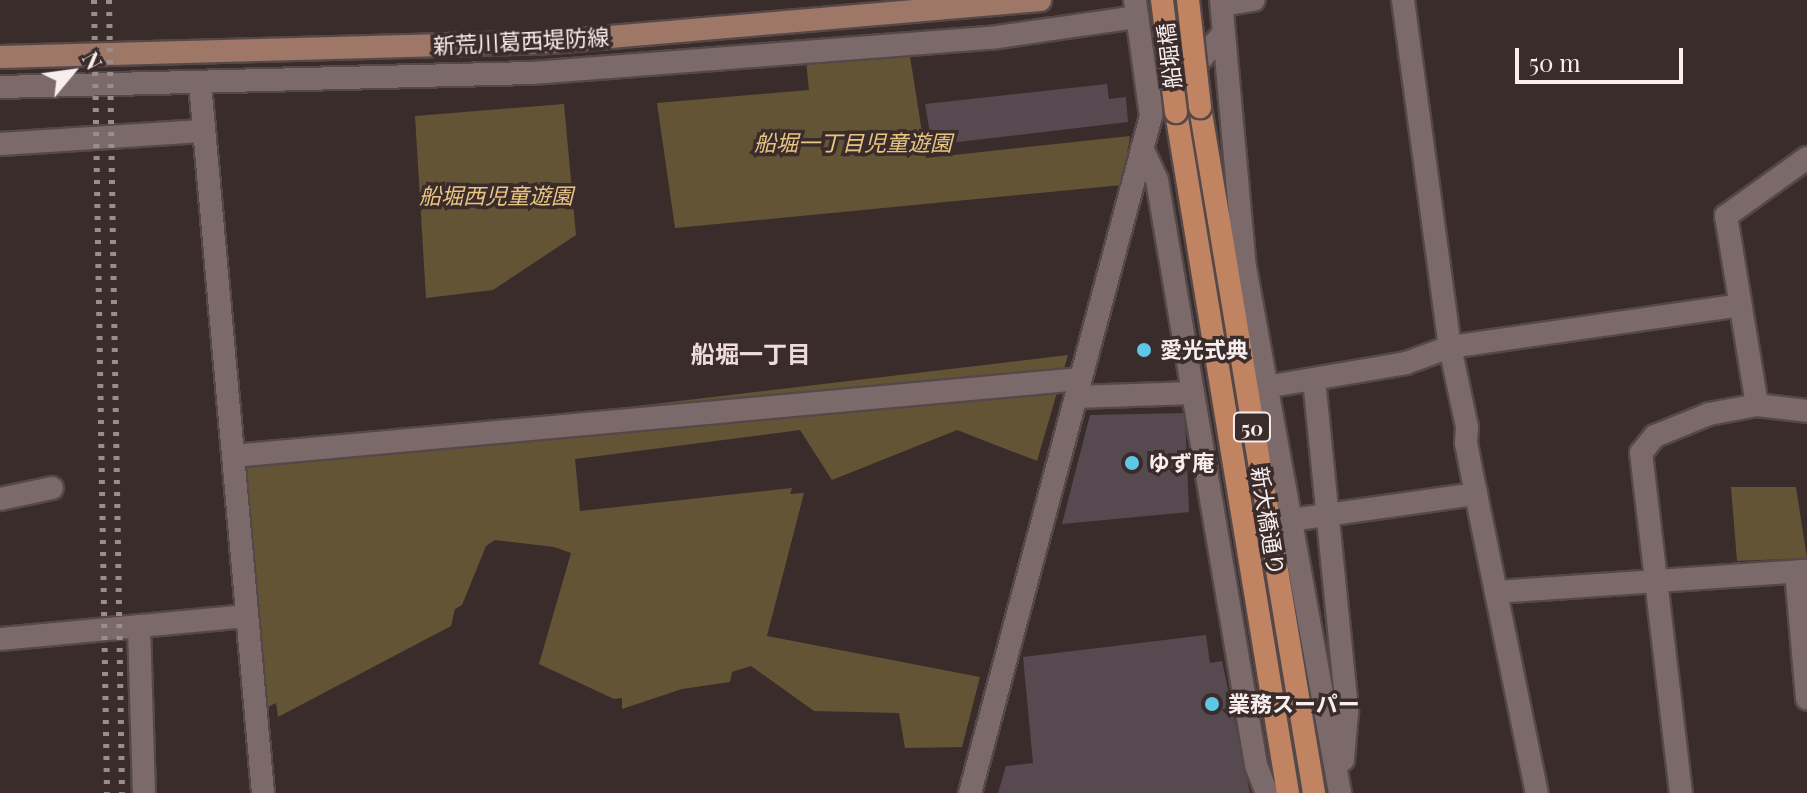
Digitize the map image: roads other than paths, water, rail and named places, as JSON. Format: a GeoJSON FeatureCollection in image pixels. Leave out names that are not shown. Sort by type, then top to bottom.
{"type":"FeatureCollection","features":[{"type":"Feature","properties":{"kind":"main road","name":"新荒川葛西堤防線"},"geometry":{"type":"LineString","coordinates":[[0,57],[552,42],[1040,0]]}},
{"type":"Feature","properties":{"kind":"main road","name":"船堀橋"},"geometry":{"type":"LineString","coordinates":[[1162,0],[1176,112]]}},
{"type":"Feature","properties":{"kind":"main road","name":"船堀橋"},"geometry":{"type":"LineString","coordinates":[[1188,0],[1200,107]]}},
{"type":"Feature","properties":{"kind":"main road","name":"新大橋通り"},"geometry":{"type":"LineString","coordinates":[[1200,107],[1314,793]]}},
{"type":"Feature","properties":{"kind":"main road","name":"新大橋通り"},"geometry":{"type":"LineString","coordinates":[[1176,112],[1288,793]]}},
{"type":"Feature","properties":{"kind":"street"},"geometry":{"type":"LineString","coordinates":[[1254,0],[1221,3],[1243,253],[1340,792]]}},
{"type":"Feature","properties":{"kind":"street"},"geometry":{"type":"LineString","coordinates":[[1403,0],[1450,347],[1467,427],[1466,443],[1537,793]]}},
{"type":"Feature","properties":{"kind":"street"},"geometry":{"type":"LineString","coordinates":[[0,87],[532,73],[991,38],[1136,8],[1151,116],[970,793]]}},
{"type":"Feature","properties":{"kind":"street"},"geometry":{"type":"LineString","coordinates":[[1151,116],[1223,34]]}},
{"type":"Feature","properties":{"kind":"street"},"geometry":{"type":"LineString","coordinates":[[200,83],[263,793]]}},
{"type":"Feature","properties":{"kind":"street"},"geometry":{"type":"LineString","coordinates":[[0,144],[203,131]]}},
{"type":"Feature","properties":{"kind":"street"},"geometry":{"type":"LineString","coordinates":[[1142,148],[1157,180],[1256,765],[1267,793]]}},
{"type":"Feature","properties":{"kind":"street"},"geometry":{"type":"LineString","coordinates":[[1757,405],[1726,216],[1807,158]]}},
{"type":"Feature","properties":{"kind":"street"},"geometry":{"type":"LineString","coordinates":[[1266,387],[1406,363],[1450,347],[1740,305]]}},
{"type":"Feature","properties":{"kind":"street"},"geometry":{"type":"LineString","coordinates":[[1314,379],[1330,515],[1347,712],[1340,792]]}},
{"type":"Feature","properties":{"kind":"street"},"geometry":{"type":"LineString","coordinates":[[233,456],[1078,388],[1193,393]]}},
{"type":"Feature","properties":{"kind":"street"},"geometry":{"type":"LineString","coordinates":[[1681,793],[1641,453],[1655,436],[1709,414],[1757,405],[1807,411]]}},
{"type":"Feature","properties":{"kind":"street"},"geometry":{"type":"LineString","coordinates":[[0,499],[52,488]]}},
{"type":"Feature","properties":{"kind":"street"},"geometry":{"type":"LineString","coordinates":[[1290,520],[1476,494]]}},
{"type":"Feature","properties":{"kind":"street"},"geometry":{"type":"LineString","coordinates":[[1496,592],[1802,571],[1807,699]]}},
{"type":"Feature","properties":{"kind":"street"},"geometry":{"type":"LineString","coordinates":[[0,639],[247,616]]}},
{"type":"Feature","properties":{"kind":"street"},"geometry":{"type":"LineString","coordinates":[[139,626],[144,793]]}},
{"type":"Feature","properties":{"kind":"railway"},"geometry":{"type":"LineString","coordinates":[[94,0],[107,793]]}},
{"type":"Feature","properties":{"kind":"railway"},"geometry":{"type":"LineString","coordinates":[[109,0],[122,793]]}},
{"type":"Feature","properties":{"kind":"place","name":"愛光式典"},"geometry":{"type":"Point","coordinates":[1144,350]}},
{"type":"Feature","properties":{"kind":"place","name":"ゆず庵"},"geometry":{"type":"Point","coordinates":[1132,463]}},
{"type":"Feature","properties":{"kind":"place","name":"業務スーパー"},"geometry":{"type":"Point","coordinates":[1212,704]}},
{"type":"Feature","properties":{"kind":"district","name":"船堀一丁目"},"geometry":{"type":"Point","coordinates":[751,354]}},
{"type":"Feature","properties":{"kind":"park label","name":"船堀一丁目児童遊園"},"geometry":{"type":"Point","coordinates":[853,143]}},
{"type":"Feature","properties":{"kind":"park label","name":"船堀西児童遊園"},"geometry":{"type":"Point","coordinates":[496,196]}}]}
